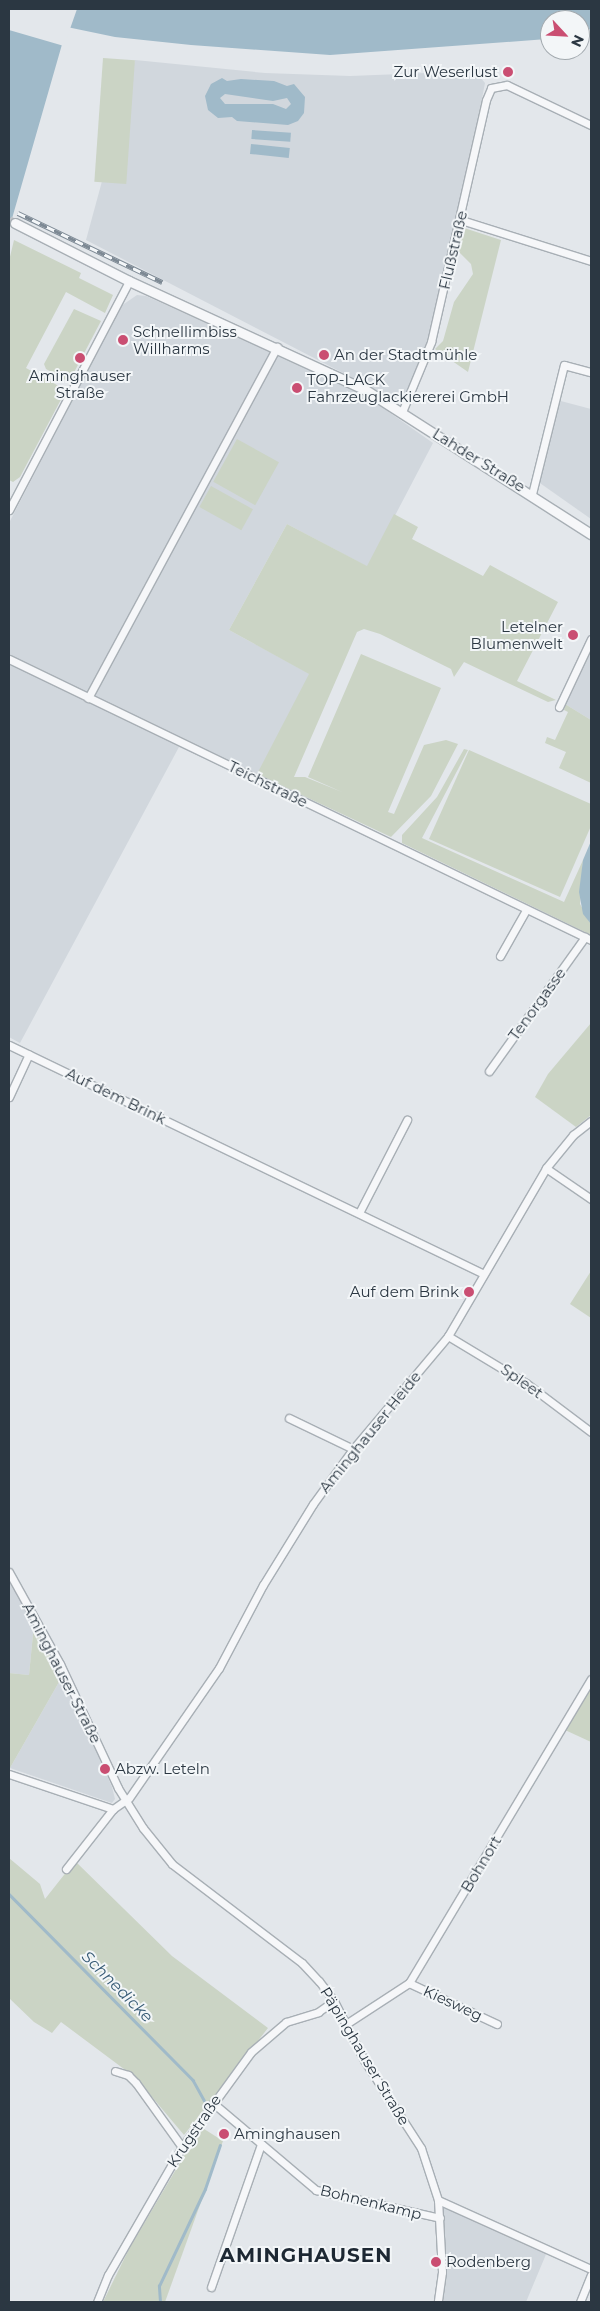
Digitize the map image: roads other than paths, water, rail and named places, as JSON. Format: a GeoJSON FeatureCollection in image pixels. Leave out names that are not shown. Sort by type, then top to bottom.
{"type":"FeatureCollection","features":[{"type":"Feature","properties":{"kind":"street","name":"Flußstraße"},"geometry":{"type":"LineString","coordinates":[[402,412],[431,342],[461,220],[486,100],[494,86],[507,85],[591,125]]}},
{"type":"Feature","properties":{"kind":"street"},"geometry":{"type":"LineString","coordinates":[[461,220],[591,261]]}},
{"type":"Feature","properties":{"kind":"street","name":"Lahder Straße"},"geometry":{"type":"LineString","coordinates":[[16,223],[129,281],[364,389],[532,494],[591,534]]}},
{"type":"Feature","properties":{"kind":"street"},"geometry":{"type":"LineString","coordinates":[[9,510],[129,281]]}},
{"type":"Feature","properties":{"kind":"street"},"geometry":{"type":"LineString","coordinates":[[88,698],[276,347]]}},
{"type":"Feature","properties":{"kind":"street"},"geometry":{"type":"LineString","coordinates":[[532,494],[564,365],[591,372]]}},
{"type":"Feature","properties":{"kind":"street"},"geometry":{"type":"LineString","coordinates":[[559,707],[591,639]]}},
{"type":"Feature","properties":{"kind":"street","name":"Teichstraße"},"geometry":{"type":"LineString","coordinates":[[9,659],[588,939]]}},
{"type":"Feature","properties":{"kind":"street"},"geometry":{"type":"LineString","coordinates":[[500,956],[526,910]]}},
{"type":"Feature","properties":{"kind":"street","name":"Tenorgasse"},"geometry":{"type":"LineString","coordinates":[[490,1071],[588,939]]}},
{"type":"Feature","properties":{"kind":"street","name":"Auf dem Brink"},"geometry":{"type":"LineString","coordinates":[[9,1045],[484,1274]]}},
{"type":"Feature","properties":{"kind":"street"},"geometry":{"type":"LineString","coordinates":[[9,1097],[29,1054]]}},
{"type":"Feature","properties":{"kind":"street"},"geometry":{"type":"LineString","coordinates":[[359,1213],[407,1120]]}},
{"type":"Feature","properties":{"kind":"street","name":"Aminghauser Heide"},"geometry":{"type":"LineString","coordinates":[[125,1802],[219,1668],[286,1547],[353,1448],[448,1336],[546,1168],[573,1135],[591,1121]]}},
{"type":"Feature","properties":{"kind":"street"},"geometry":{"type":"LineString","coordinates":[[546,1168],[591,1199]]}},
{"type":"Feature","properties":{"kind":"street","name":"Spleet"},"geometry":{"type":"LineString","coordinates":[[448,1336],[526,1383],[591,1432]]}},
{"type":"Feature","properties":{"kind":"street"},"geometry":{"type":"LineString","coordinates":[[289,1418],[353,1448]]}},
{"type":"Feature","properties":{"kind":"street","name":"Aminghauser Straße"},"geometry":{"type":"LineString","coordinates":[[9,1572],[60,1664],[125,1802]]}},
{"type":"Feature","properties":{"kind":"street","name":"Bohnort"},"geometry":{"type":"LineString","coordinates":[[346,2024],[409,1982],[591,1679]]}},
{"type":"Feature","properties":{"kind":"street"},"geometry":{"type":"LineString","coordinates":[[9,1774],[113,1809]]}},
{"type":"Feature","properties":{"kind":"street"},"geometry":{"type":"LineString","coordinates":[[66,1869],[113,1809],[125,1802]]}},
{"type":"Feature","properties":{"kind":"street","name":"Päpinghauser Straße"},"geometry":{"type":"LineString","coordinates":[[125,1802],[172,1864],[302,1962],[334,2001],[364,2060],[421,2148],[438,2200],[440,2218],[442,2272],[438,2302]]}},
{"type":"Feature","properties":{"kind":"street","name":"Kiesweg"},"geometry":{"type":"LineString","coordinates":[[409,1982],[497,2024]]}},
{"type":"Feature","properties":{"kind":"street","name":"Krugstraße"},"geometry":{"type":"LineString","coordinates":[[97,2302],[108,2275],[182,2147],[213,2103],[268,2034],[286,2022],[318,2012],[334,2001]]}},
{"type":"Feature","properties":{"kind":"street"},"geometry":{"type":"LineString","coordinates":[[115,2071],[128,2075],[136,2083],[182,2147]]}},
{"type":"Feature","properties":{"kind":"street","name":"Bohnenkamp"},"geometry":{"type":"LineString","coordinates":[[213,2103],[316,2190],[440,2218]]}},
{"type":"Feature","properties":{"kind":"street"},"geometry":{"type":"LineString","coordinates":[[210,2286],[261,2144]]}},
{"type":"Feature","properties":{"kind":"street"},"geometry":{"type":"LineString","coordinates":[[438,2200],[591,2268]]}},
{"type":"Feature","properties":{"kind":"street"},"geometry":{"type":"LineString","coordinates":[[580,2302],[591,2275]]}},
{"type":"Feature","properties":{"kind":"water"},"geometry":{"type":"Polygon","coordinates":[[[9,9],[591,9],[591,29],[590,10],[540,10],[540,40],[330,55],[191,45],[115,37],[67,27],[9,229],[9,29],[13,12],[9,9]]]}},
{"type":"Feature","properties":{"kind":"water"},"geometry":{"type":"Polygon","coordinates":[[[222,78],[227,81],[241,79],[274,81],[287,86],[294,84],[305,97],[304,113],[298,121],[288,125],[237,121],[232,117],[218,118],[208,110],[205,96],[211,84],[222,78]],[[225,94],[220,98],[225,104],[273,104],[286,109],[291,104],[287,98],[273,101],[225,94]]]}},
{"type":"Feature","properties":{"kind":"water"},"geometry":{"type":"Polygon","coordinates":[[[252,130],[291,133],[290,142],[251,139],[252,130]]]}},
{"type":"Feature","properties":{"kind":"water"},"geometry":{"type":"Polygon","coordinates":[[[251,144],[290,148],[289,158],[250,154],[251,144]]]}},
{"type":"Feature","properties":{"kind":"water"},"geometry":{"type":"Polygon","coordinates":[[[591,841],[591,924],[583,914],[579,892],[583,860],[591,841]]]}},
{"type":"Feature","properties":{"kind":"waterway","name":"Schnedicke"},"geometry":{"type":"LineString","coordinates":[[9,1894],[193,2080],[204,2100]]}},
{"type":"Feature","properties":{"kind":"waterway","name":"Schnedicke"},"geometry":{"type":"LineString","coordinates":[[160,2302],[159,2286],[205,2189],[220,2145]]}},
{"type":"Feature","properties":{"kind":"tunnel"},"geometry":{"type":"LineString","coordinates":[[9,220],[15,223]]}},
{"type":"Feature","properties":{"kind":"railway"},"geometry":{"type":"LineString","coordinates":[[18,213],[162,282]]}},
{"type":"Feature","properties":{"kind":"place","name":"Zur Weserlust"},"geometry":{"type":"Point","coordinates":[508,72]}},
{"type":"Feature","properties":{"kind":"place","name":"Schnellimbiss Willharms"},"geometry":{"type":"Point","coordinates":[123,340]}},
{"type":"Feature","properties":{"kind":"place","name":"An der Stadtmühle"},"geometry":{"type":"Point","coordinates":[324,355]}},
{"type":"Feature","properties":{"kind":"place","name":"Aminghauser Straße"},"geometry":{"type":"Point","coordinates":[80,358]}},
{"type":"Feature","properties":{"kind":"place","name":"TOP-LACK Fahrzeuglackiererei GmbH"},"geometry":{"type":"Point","coordinates":[297,388]}},
{"type":"Feature","properties":{"kind":"place","name":"Letelner Blumenwelt"},"geometry":{"type":"Point","coordinates":[573,635]}},
{"type":"Feature","properties":{"kind":"place","name":"Auf dem Brink"},"geometry":{"type":"Point","coordinates":[469,1292]}},
{"type":"Feature","properties":{"kind":"place","name":"Abzw. Leteln"},"geometry":{"type":"Point","coordinates":[105,1769]}},
{"type":"Feature","properties":{"kind":"place","name":"Aminghausen"},"geometry":{"type":"Point","coordinates":[224,2134]}},
{"type":"Feature","properties":{"kind":"place","name":"Rodenberg"},"geometry":{"type":"Point","coordinates":[436,2262]}},
{"type":"Feature","properties":{"kind":"district","name":"AMINGHAUSEN"},"geometry":{"type":"Point","coordinates":[306,2255]}}]}
